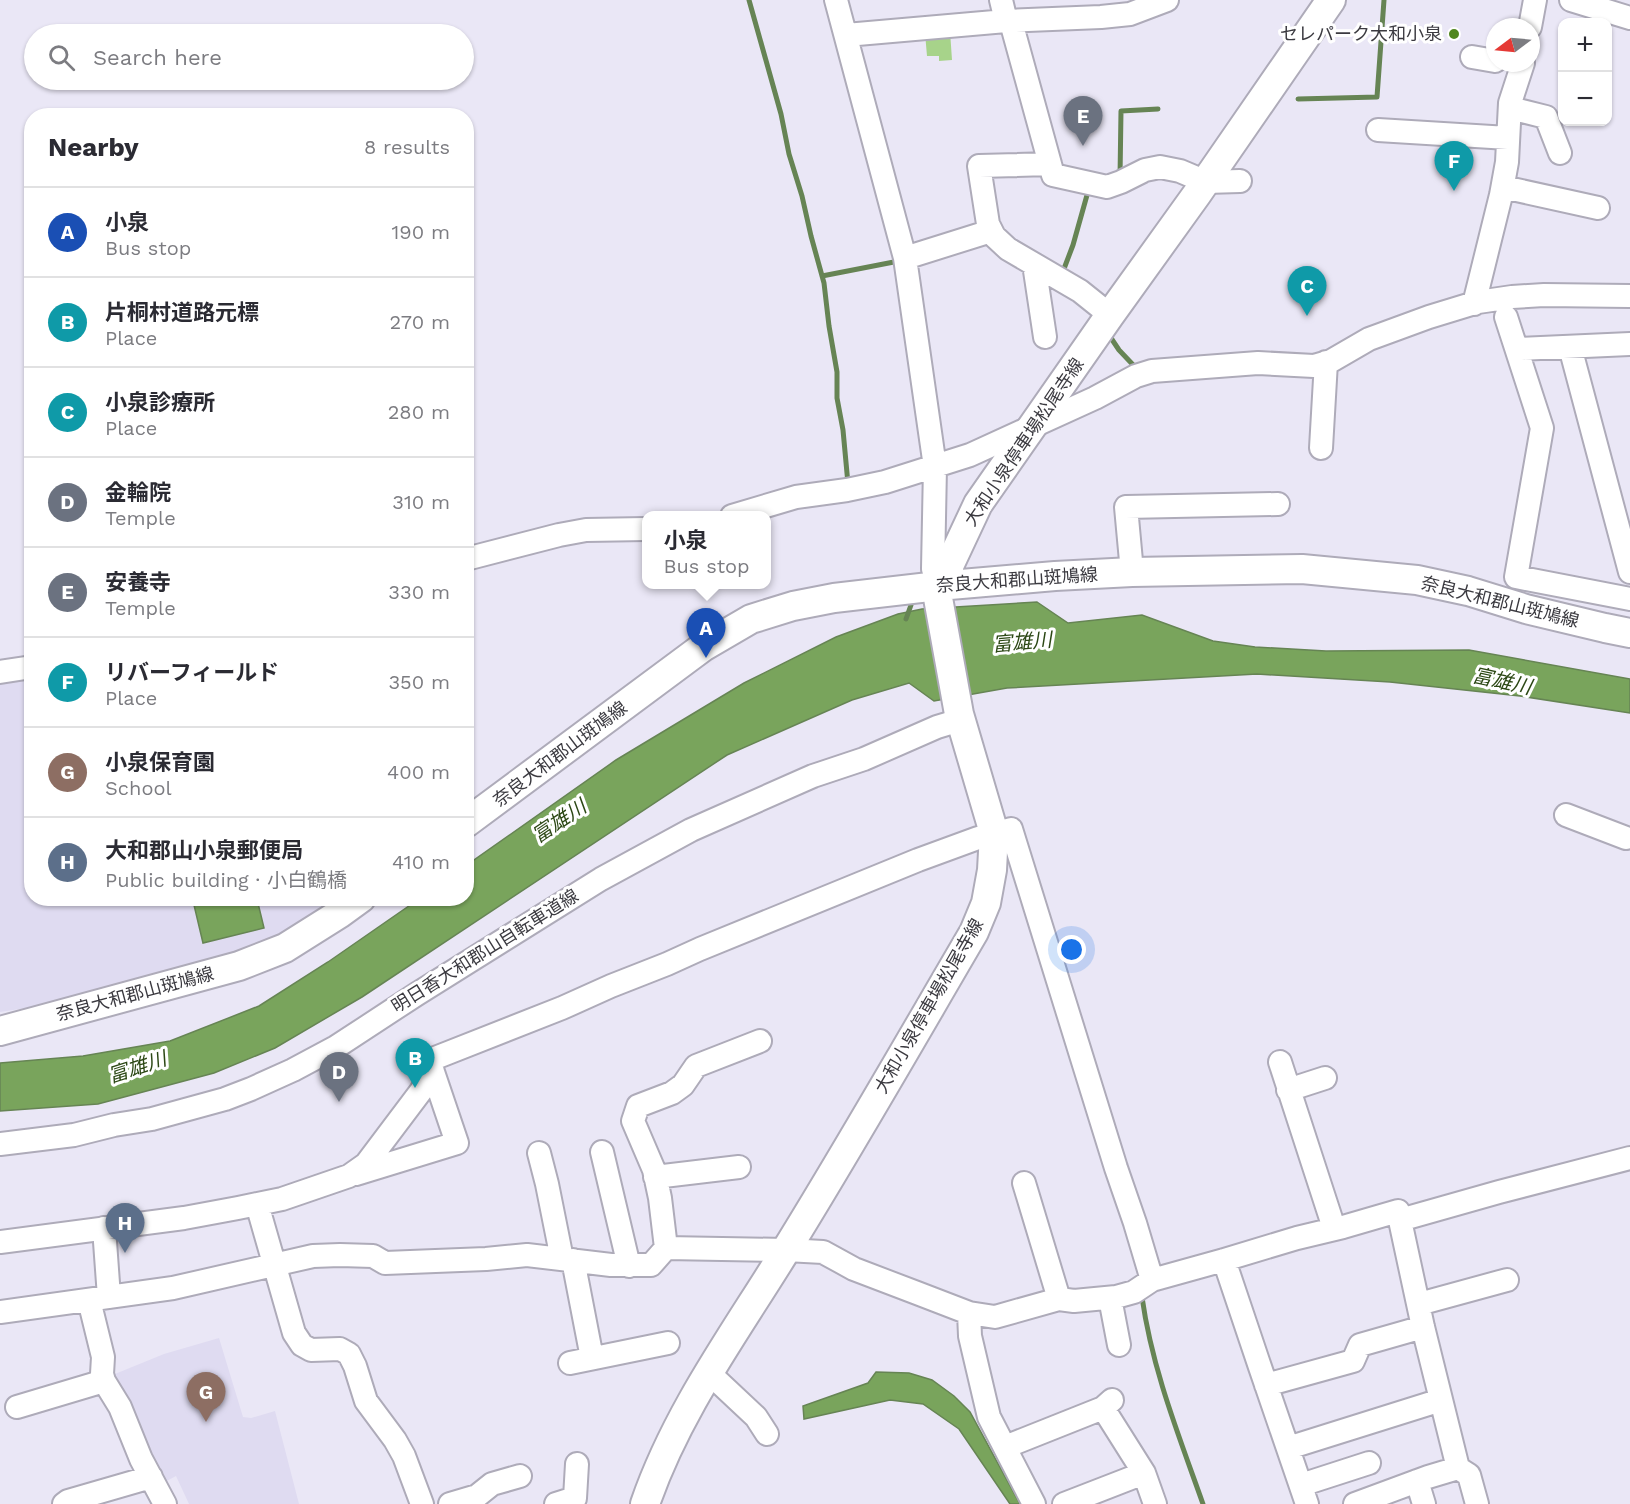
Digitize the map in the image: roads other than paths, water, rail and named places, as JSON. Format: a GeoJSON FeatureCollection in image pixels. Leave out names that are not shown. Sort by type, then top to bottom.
{"type":"FeatureCollection","features":[{"type":"Feature","properties":{"kind":"main road","name":"大和小泉停車場松尾寺線"},"geometry":{"type":"LineString","coordinates":[[645,1504],[672,1437],[708,1372],[786,1250],[974,932],[986,903],[992,870],[994,833],[959,717],[938,592],[948,568],[978,504],[1206,182],[1331,0]]}},
{"type":"Feature","properties":{"kind":"main road","name":"奈良大和郡山斑鳩線"},"geometry":{"type":"LineString","coordinates":[[474,817],[703,647],[751,619],[793,606],[834,598],[938,592],[1055,576],[1132,572],[1302,569],[1417,580],[1468,591],[1526,609],[1630,633]]}},
{"type":"Feature","properties":{"kind":"main road","name":"奈良大和郡山斑鳩線"},"geometry":{"type":"LineString","coordinates":[[0,1031],[239,966],[285,948],[350,906]]}},
{"type":"Feature","properties":{"kind":"street"},"geometry":{"type":"LineString","coordinates":[[836,0],[905,258],[935,467],[933,569],[938,592]]}},
{"type":"Feature","properties":{"kind":"street"},"geometry":{"type":"LineString","coordinates":[[846,35],[1006,14],[1101,17],[1130,14],[1167,0]]}},
{"type":"Feature","properties":{"kind":"street"},"geometry":{"type":"LineString","coordinates":[[1532,18],[1535,0]]}},
{"type":"Feature","properties":{"kind":"street"},"geometry":{"type":"LineString","coordinates":[[1570,0],[1630,18]]}},
{"type":"Feature","properties":{"kind":"street"},"geometry":{"type":"LineString","coordinates":[[1006,14],[1053,175],[1107,187],[1145,170],[1160,168],[1180,171],[1206,182],[1240,181]]}},
{"type":"Feature","properties":{"kind":"street"},"geometry":{"type":"LineString","coordinates":[[1472,57],[1486,59]]}},
{"type":"Feature","properties":{"kind":"street"},"geometry":{"type":"LineString","coordinates":[[1474,304],[1503,187],[1507,162],[1510,103],[1516,72]]}},
{"type":"Feature","properties":{"kind":"street"},"geometry":{"type":"LineString","coordinates":[[1510,108],[1546,117],[1560,153]]}},
{"type":"Feature","properties":{"kind":"street"},"geometry":{"type":"LineString","coordinates":[[1378,130],[1508,138]]}},
{"type":"Feature","properties":{"kind":"street"},"geometry":{"type":"LineString","coordinates":[[1050,164],[979,166],[988,224],[994,236],[1008,249],[1080,291],[1110,315]]}},
{"type":"Feature","properties":{"kind":"street"},"geometry":{"type":"LineString","coordinates":[[1503,187],[1598,208]]}},
{"type":"Feature","properties":{"kind":"street"},"geometry":{"type":"LineString","coordinates":[[905,258],[991,231]]}},
{"type":"Feature","properties":{"kind":"street"},"geometry":{"type":"LineString","coordinates":[[1034,264],[1045,337]]}},
{"type":"Feature","properties":{"kind":"street"},"geometry":{"type":"LineString","coordinates":[[1321,448],[1326,369],[1331,361],[1369,339],[1426,318],[1474,304],[1512,297],[1630,296]]}},
{"type":"Feature","properties":{"kind":"street"},"geometry":{"type":"LineString","coordinates":[[1506,317],[1542,428],[1516,577],[1630,600]]}},
{"type":"Feature","properties":{"kind":"street"},"geometry":{"type":"LineString","coordinates":[[1517,350],[1630,344]]}},
{"type":"Feature","properties":{"kind":"street"},"geometry":{"type":"LineString","coordinates":[[1570,347],[1630,572]]}},
{"type":"Feature","properties":{"kind":"street"},"geometry":{"type":"LineString","coordinates":[[749,511],[796,497],[885,482],[970,455],[1095,398],[1136,376],[1152,371],[1258,363],[1314,366],[1326,369]]}},
{"type":"Feature","properties":{"kind":"street"},"geometry":{"type":"LineString","coordinates":[[1132,572],[1126,507],[1278,504]]}},
{"type":"Feature","properties":{"kind":"street"},"geometry":{"type":"LineString","coordinates":[[474,557],[586,530],[642,529]]}},
{"type":"Feature","properties":{"kind":"street"},"geometry":{"type":"LineString","coordinates":[[0,672],[24,668]]}},
{"type":"Feature","properties":{"kind":"street","name":"明日香大和郡山自転車道線"},"geometry":{"type":"LineString","coordinates":[[0,1144],[74,1135],[152,1119],[225,1099],[251,1089],[336,1047],[601,879],[691,830],[804,780],[864,759],[959,717]]}},
{"type":"Feature","properties":{"kind":"street"},"geometry":{"type":"LineString","coordinates":[[1566,815],[1629,842]]}},
{"type":"Feature","properties":{"kind":"street"},"geometry":{"type":"LineString","coordinates":[[0,1242],[184,1218],[282,1199],[457,1143],[430,1060],[562,1008],[918,860],[1011,829],[1152,1280]]}},
{"type":"Feature","properties":{"kind":"street"},"geometry":{"type":"LineString","coordinates":[[0,1312],[102,1294],[173,1288],[313,1256],[373,1256],[385,1263],[527,1255],[611,1265],[651,1265],[666,1248],[654,1170],[633,1121],[638,1106],[672,1093],[683,1085],[696,1066],[760,1041]]}},
{"type":"Feature","properties":{"kind":"street"},"geometry":{"type":"LineString","coordinates":[[1280,1062],[1334,1228]]}},
{"type":"Feature","properties":{"kind":"street"},"geometry":{"type":"LineString","coordinates":[[349,1176],[366,1164],[433,1072]]}},
{"type":"Feature","properties":{"kind":"street"},"geometry":{"type":"LineString","coordinates":[[1288,1090],[1325,1078]]}},
{"type":"Feature","properties":{"kind":"street"},"geometry":{"type":"LineString","coordinates":[[602,1152],[629,1266]]}},
{"type":"Feature","properties":{"kind":"street"},"geometry":{"type":"LineString","coordinates":[[539,1153],[567,1260],[581,1361],[668,1343]]}},
{"type":"Feature","properties":{"kind":"street"},"geometry":{"type":"LineString","coordinates":[[1400,1220],[1630,1158]]}},
{"type":"Feature","properties":{"kind":"street"},"geometry":{"type":"LineString","coordinates":[[655,1177],[740,1167]]}},
{"type":"Feature","properties":{"kind":"street"},"geometry":{"type":"LineString","coordinates":[[1024,1183],[1059,1299]]}},
{"type":"Feature","properties":{"kind":"street"},"geometry":{"type":"LineString","coordinates":[[258,1204],[294,1333],[302,1345],[310,1350],[340,1349],[349,1354],[356,1366],[366,1401],[404,1456],[422,1504]]}},
{"type":"Feature","properties":{"kind":"street"},"geometry":{"type":"LineString","coordinates":[[666,1248],[824,1252],[854,1269],[969,1313],[995,1317],[1059,1299],[1074,1301],[1110,1298],[1134,1292],[1152,1280],[1398,1211],[1423,1327],[1458,1468],[1469,1475],[1477,1504]]}},
{"type":"Feature","properties":{"kind":"street"},"geometry":{"type":"LineString","coordinates":[[104,1228],[102,1374],[120,1407],[141,1459],[165,1504]]}},
{"type":"Feature","properties":{"kind":"street"},"geometry":{"type":"LineString","coordinates":[[1224,1260],[1304,1495],[1369,1463]]}},
{"type":"Feature","properties":{"kind":"street"},"geometry":{"type":"LineString","coordinates":[[1419,1304],[1507,1280]]}},
{"type":"Feature","properties":{"kind":"street"},"geometry":{"type":"LineString","coordinates":[[1110,1298],[1119,1345]]}},
{"type":"Feature","properties":{"kind":"street"},"geometry":{"type":"LineString","coordinates":[[969,1313],[970,1336],[989,1417],[1034,1504]]}},
{"type":"Feature","properties":{"kind":"street"},"geometry":{"type":"LineString","coordinates":[[1266,1385],[1353,1361],[1360,1345],[1423,1327]]}},
{"type":"Feature","properties":{"kind":"street"},"geometry":{"type":"LineString","coordinates":[[708,1372],[756,1418],[767,1434]]}},
{"type":"Feature","properties":{"kind":"street"},"geometry":{"type":"LineString","coordinates":[[17,1407],[104,1381]]}},
{"type":"Feature","properties":{"kind":"street"},"geometry":{"type":"LineString","coordinates":[[1288,1448],[1441,1400]]}},
{"type":"Feature","properties":{"kind":"street"},"geometry":{"type":"LineString","coordinates":[[1005,1447],[1108,1404],[1144,1473],[1155,1504]]}},
{"type":"Feature","properties":{"kind":"street"},"geometry":{"type":"LineString","coordinates":[[556,1504],[575,1498],[577,1464]]}},
{"type":"Feature","properties":{"kind":"street"},"geometry":{"type":"LineString","coordinates":[[1355,1504],[1458,1468]]}},
{"type":"Feature","properties":{"kind":"street"},"geometry":{"type":"LineString","coordinates":[[1064,1504],[1144,1473]]}},
{"type":"Feature","properties":{"kind":"street"},"geometry":{"type":"LineString","coordinates":[[450,1504],[477,1496],[492,1484],[520,1476]]}},
{"type":"Feature","properties":{"kind":"street"},"geometry":{"type":"LineString","coordinates":[[64,1504],[151,1478]]}},
{"type":"Feature","properties":{"kind":"street"},"geometry":{"type":"LineString","coordinates":[[1417,1481],[1424,1504]]}},
{"type":"Feature","properties":{"kind":"water","name":"富雄川"},"geometry":{"type":"Polygon","coordinates":[[[1037,602],[1068,623],[1142,615],[1213,641],[1255,647],[1326,651],[1469,650],[1630,679],[1630,713],[1520,696],[1390,682],[1257,674],[1007,688],[934,701],[909,683],[852,700],[727,755],[362,997],[275,1048],[214,1073],[98,1104],[0,1111],[0,1063],[83,1056],[170,1041],[259,1006],[409,906],[474,906],[474,860],[616,760],[744,683],[836,637],[898,614],[922,609],[1037,602]]]}},
{"type":"Feature","properties":{"kind":"water"},"geometry":{"type":"Polygon","coordinates":[[[194,906],[259,906],[264,928],[203,943],[194,906]]]}},
{"type":"Feature","properties":{"kind":"water"},"geometry":{"type":"Polygon","coordinates":[[[876,1372],[909,1373],[932,1380],[954,1396],[970,1412],[1020,1504],[1010,1504],[959,1429],[923,1404],[890,1400],[804,1419],[803,1406],[868,1383],[876,1372]]]}},
{"type":"Feature","properties":{"kind":"waterway"},"geometry":{"type":"LineString","coordinates":[[749,0],[824,283],[837,372],[837,398],[843,430],[848,484]]}},
{"type":"Feature","properties":{"kind":"waterway"},"geometry":{"type":"LineString","coordinates":[[1298,99],[1377,97],[1384,0]]}},
{"type":"Feature","properties":{"kind":"waterway"},"geometry":{"type":"LineString","coordinates":[[1120,177],[1121,111],[1158,109]]}},
{"type":"Feature","properties":{"kind":"waterway"},"geometry":{"type":"LineString","coordinates":[[1062,274],[1073,245],[1089,188]]}},
{"type":"Feature","properties":{"kind":"waterway"},"geometry":{"type":"LineString","coordinates":[[822,276],[899,261]]}},
{"type":"Feature","properties":{"kind":"waterway"},"geometry":{"type":"LineString","coordinates":[[1109,335],[1119,350],[1137,369]]}},
{"type":"Feature","properties":{"kind":"waterway"},"geometry":{"type":"LineString","coordinates":[[906,619],[911,605]]}},
{"type":"Feature","properties":{"kind":"waterway"},"geometry":{"type":"LineString","coordinates":[[1142,1297],[1159,1376],[1203,1504]]}},
{"type":"Feature","properties":{"kind":"place","name":"セレパーク大和小泉"},"geometry":{"type":"Point","coordinates":[1454,34]}},
{"type":"Feature","properties":{"kind":"place","name":"安養寺"},"geometry":{"type":"Point","coordinates":[1083,146]}},
{"type":"Feature","properties":{"kind":"place","name":"リバーフィールド"},"geometry":{"type":"Point","coordinates":[1454,191]}},
{"type":"Feature","properties":{"kind":"place","name":"小泉診療所"},"geometry":{"type":"Point","coordinates":[1307,316]}},
{"type":"Feature","properties":{"kind":"place","name":"小泉"},"geometry":{"type":"Point","coordinates":[706,658]}},
{"type":"Feature","properties":{"kind":"place","name":"片桐村道路元標"},"geometry":{"type":"Point","coordinates":[415,1088]}},
{"type":"Feature","properties":{"kind":"place","name":"金輪院"},"geometry":{"type":"Point","coordinates":[339,1102]}},
{"type":"Feature","properties":{"kind":"place","name":"大和郡山小泉郵便局"},"geometry":{"type":"Point","coordinates":[125,1253]}},
{"type":"Feature","properties":{"kind":"place","name":"小泉保育園"},"geometry":{"type":"Point","coordinates":[206,1422]}}]}
